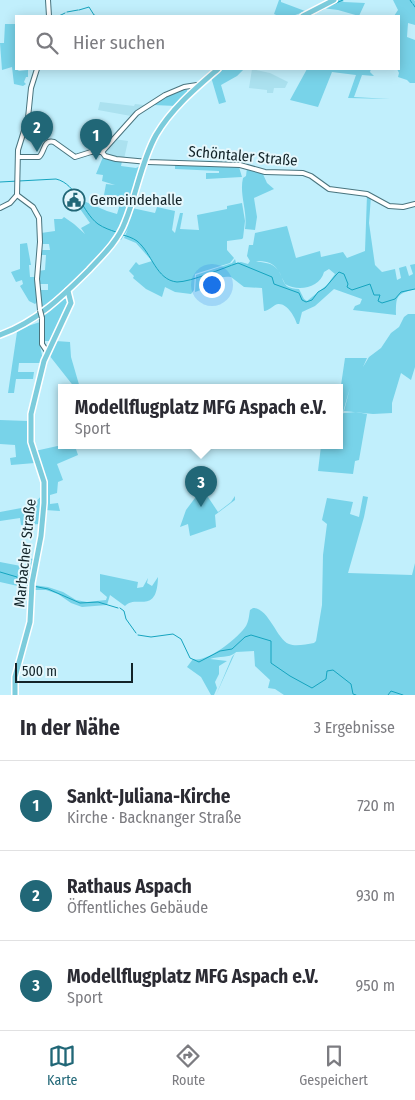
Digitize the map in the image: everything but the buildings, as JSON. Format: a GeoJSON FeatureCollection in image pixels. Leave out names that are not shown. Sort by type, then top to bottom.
{"type":"FeatureCollection","features":[{"type":"Feature","properties":{"kind":"main road"},"geometry":{"type":"LineString","coordinates":[[305,15],[334,0]]}},
{"type":"Feature","properties":{"kind":"main road"},"geometry":{"type":"LineString","coordinates":[[0,335],[29,321],[59,300],[108,250],[118,236],[128,216],[142,169],[141,162],[162,126],[189,92],[217,70]]}},
{"type":"Feature","properties":{"kind":"main road"},"geometry":{"type":"LineString","coordinates":[[66,292],[70,303]]}},
{"type":"Feature","properties":{"kind":"main road"},"geometry":{"type":"LineString","coordinates":[[59,300],[65,298],[70,303]]}},
{"type":"Feature","properties":{"kind":"main road","name":"Marbacher Straße"},"geometry":{"type":"LineString","coordinates":[[15,692],[15,677],[30,622],[32,586],[41,536],[44,487],[31,442],[30,423],[40,373],[70,303]]}},
{"type":"Feature","properties":{"kind":"street"},"geometry":{"type":"LineString","coordinates":[[48,0],[49,15]]}},
{"type":"Feature","properties":{"kind":"street"},"geometry":{"type":"LineString","coordinates":[[0,208],[13,201],[17,195],[19,148],[29,114],[32,85],[37,70]]}},
{"type":"Feature","properties":{"kind":"street"},"geometry":{"type":"LineString","coordinates":[[18,157],[39,157],[46,142],[50,141],[75,157],[91,152],[102,152],[138,113],[181,88],[189,92]]}},
{"type":"Feature","properties":{"kind":"street"},"geometry":{"type":"LineString","coordinates":[[102,152],[103,155],[111,158],[141,162]]}},
{"type":"Feature","properties":{"kind":"street","name":"Schöntaler Straße"},"geometry":{"type":"LineString","coordinates":[[141,162],[240,165],[271,173],[303,173],[330,189],[367,194],[389,206],[403,207],[415,204]]}},
{"type":"Feature","properties":{"kind":"street"},"geometry":{"type":"LineString","coordinates":[[17,195],[33,208],[39,218],[40,242],[37,279],[42,318],[42,344],[48,353]]}},
{"type":"Feature","properties":{"kind":"shaded area"},"geometry":{"type":"Polygon","coordinates":[[[279,0],[305,11],[294,15],[274,14],[279,0]]]}},
{"type":"Feature","properties":{"kind":"shaded area"},"geometry":{"type":"Polygon","coordinates":[[[336,0],[365,3],[359,15],[322,8],[336,0]]]}},
{"type":"Feature","properties":{"kind":"shaded area"},"geometry":{"type":"Polygon","coordinates":[[[393,0],[415,1],[415,25],[408,23],[407,37],[415,40],[415,83],[410,83],[398,77],[398,70],[400,70],[400,15],[395,15],[398,10],[393,0]]]}},
{"type":"Feature","properties":{"kind":"shaded area"},"geometry":{"type":"Polygon","coordinates":[[[5,24],[15,24],[15,70],[28,70],[28,77],[26,77],[24,82],[26,84],[23,86],[14,84],[12,67],[2,70],[0,43],[4,43],[5,24]]]}},
{"type":"Feature","properties":{"kind":"shaded area"},"geometry":{"type":"Polygon","coordinates":[[[220,70],[243,70],[237,76],[221,85],[226,102],[219,104],[211,77],[220,70]]]}},
{"type":"Feature","properties":{"kind":"shaded area"},"geometry":{"type":"Polygon","coordinates":[[[252,70],[270,73],[288,82],[285,88],[274,88],[273,93],[267,93],[267,90],[249,88],[252,70]]]}},
{"type":"Feature","properties":{"kind":"shaded area"},"geometry":{"type":"Polygon","coordinates":[[[306,70],[371,70],[370,72],[374,76],[362,75],[354,97],[390,99],[348,98],[356,75],[332,72],[318,107],[290,100],[306,70]]]}},
{"type":"Feature","properties":{"kind":"shaded area"},"geometry":{"type":"Polygon","coordinates":[[[187,90],[187,94],[176,106],[153,105],[176,91],[187,90]]]}},
{"type":"Feature","properties":{"kind":"shaded area"},"geometry":{"type":"Polygon","coordinates":[[[100,102],[134,106],[135,104],[144,105],[131,116],[98,110],[100,102]]]}},
{"type":"Feature","properties":{"kind":"shaded area"},"geometry":{"type":"Polygon","coordinates":[[[114,139],[128,141],[124,159],[105,154],[104,152],[114,139]]]}},
{"type":"Feature","properties":{"kind":"shaded area"},"geometry":{"type":"Polygon","coordinates":[[[103,157],[122,161],[121,166],[136,168],[140,166],[138,163],[124,161],[140,163],[141,165],[124,223],[104,253],[43,311],[39,290],[48,290],[48,284],[38,284],[38,271],[45,270],[46,255],[40,255],[40,250],[50,250],[49,244],[41,244],[41,233],[55,231],[54,219],[62,219],[64,217],[85,234],[81,228],[90,223],[78,206],[86,202],[117,214],[120,204],[127,205],[128,203],[120,201],[121,196],[104,195],[106,184],[115,185],[102,181],[103,175],[96,174],[103,157]]]}},
{"type":"Feature","properties":{"kind":"shaded area"},"geometry":{"type":"Polygon","coordinates":[[[175,163],[239,167],[242,177],[206,179],[206,173],[219,173],[219,171],[175,169],[175,163]]]}},
{"type":"Feature","properties":{"kind":"shaded area"},"geometry":{"type":"Polygon","coordinates":[[[144,165],[146,165],[132,208],[155,213],[157,207],[175,211],[172,230],[175,233],[180,213],[183,213],[180,229],[199,230],[197,215],[227,209],[227,206],[242,203],[245,221],[243,238],[227,241],[227,250],[234,258],[230,263],[195,274],[194,290],[191,294],[175,292],[165,287],[162,297],[146,289],[133,278],[134,276],[129,271],[136,262],[139,265],[152,261],[136,243],[124,238],[128,229],[121,240],[117,240],[144,165]]]}},
{"type":"Feature","properties":{"kind":"shaded area"},"geometry":{"type":"Polygon","coordinates":[[[247,168],[262,172],[267,183],[274,189],[254,198],[257,217],[255,230],[245,229],[242,184],[247,168]]]}},
{"type":"Feature","properties":{"kind":"shaded area"},"geometry":{"type":"Polygon","coordinates":[[[367,195],[371,196],[369,223],[375,265],[382,272],[395,269],[397,280],[401,278],[399,268],[406,266],[409,276],[413,274],[410,265],[415,264],[415,289],[404,292],[398,297],[396,315],[353,310],[355,306],[360,304],[362,299],[334,289],[315,306],[302,312],[299,324],[297,324],[290,311],[281,304],[264,311],[262,288],[244,287],[231,277],[219,278],[195,292],[196,275],[232,263],[235,259],[236,263],[248,264],[250,261],[247,256],[249,245],[253,245],[255,233],[287,226],[296,258],[320,251],[321,257],[343,252],[347,258],[365,251],[367,195]],[[256,261],[268,263],[279,271],[275,266],[268,262],[256,261]],[[329,269],[313,285],[302,288],[285,284],[288,287],[299,289],[307,301],[327,285],[335,274],[329,269]]]}},
{"type":"Feature","properties":{"kind":"shaded area"},"geometry":{"type":"Polygon","coordinates":[[[27,243],[31,265],[29,265],[30,277],[36,277],[38,301],[35,304],[29,301],[20,286],[23,284],[22,280],[16,282],[11,272],[20,269],[20,244],[27,243]]]}},
{"type":"Feature","properties":{"kind":"shaded area"},"geometry":{"type":"Polygon","coordinates":[[[63,299],[68,299],[70,303],[52,341],[43,341],[43,314],[63,299]]]}},
{"type":"Feature","properties":{"kind":"shaded area"},"geometry":{"type":"Polygon","coordinates":[[[408,314],[415,314],[415,367],[411,380],[401,373],[392,403],[392,413],[373,414],[344,411],[350,388],[343,412],[343,384],[341,384],[345,358],[367,358],[363,367],[369,357],[381,348],[391,333],[399,327],[404,317],[408,314]]]}},
{"type":"Feature","properties":{"kind":"shaded area"},"geometry":{"type":"Polygon","coordinates":[[[39,316],[40,319],[25,327],[40,322],[41,363],[19,363],[18,372],[34,372],[33,379],[16,379],[14,393],[8,393],[17,332],[23,328],[4,336],[39,316]]]}},
{"type":"Feature","properties":{"kind":"shaded area"},"geometry":{"type":"Polygon","coordinates":[[[56,341],[70,342],[71,357],[79,384],[72,384],[49,355],[56,341]]]}},
{"type":"Feature","properties":{"kind":"shaded area"},"geometry":{"type":"Polygon","coordinates":[[[356,412],[367,414],[359,460],[355,461],[353,474],[318,471],[321,449],[343,449],[344,413],[356,412]]]}},
{"type":"Feature","properties":{"kind":"shaded area"},"geometry":{"type":"Polygon","coordinates":[[[0,420],[28,421],[28,439],[35,463],[11,465],[10,458],[16,457],[15,445],[0,444],[0,420]]]}},
{"type":"Feature","properties":{"kind":"shaded area"},"geometry":{"type":"Polygon","coordinates":[[[58,446],[58,449],[76,449],[78,455],[57,464],[63,480],[58,482],[57,493],[50,495],[50,504],[58,503],[60,511],[45,510],[45,498],[35,451],[58,446]]]}},
{"type":"Feature","properties":{"kind":"shaded area"},"geometry":{"type":"Polygon","coordinates":[[[195,484],[204,486],[204,491],[218,512],[231,502],[235,496],[235,500],[215,515],[216,527],[190,536],[188,524],[180,527],[186,510],[198,494],[194,490],[195,484]]]}},
{"type":"Feature","properties":{"kind":"shaded area"},"geometry":{"type":"Polygon","coordinates":[[[43,494],[40,524],[21,525],[20,518],[0,521],[0,512],[32,506],[43,494]]]}},
{"type":"Feature","properties":{"kind":"shaded area"},"geometry":{"type":"Polygon","coordinates":[[[363,496],[368,497],[348,573],[412,575],[415,563],[415,695],[284,695],[275,689],[268,688],[270,680],[255,666],[254,651],[236,652],[235,654],[210,659],[227,661],[219,666],[219,674],[215,682],[217,688],[214,695],[211,695],[201,677],[187,667],[193,659],[206,657],[214,653],[236,637],[246,626],[250,610],[253,608],[259,609],[264,613],[281,637],[289,644],[301,645],[316,641],[322,605],[323,555],[327,524],[322,520],[327,498],[353,502],[350,514],[359,517],[363,496]]]}},
{"type":"Feature","properties":{"kind":"shaded area"},"geometry":{"type":"Polygon","coordinates":[[[24,558],[36,559],[31,589],[0,582],[0,562],[26,567],[24,558]]]}},
{"type":"Feature","properties":{"kind":"shaded area"},"geometry":{"type":"Polygon","coordinates":[[[100,574],[138,582],[137,588],[143,587],[148,578],[147,583],[152,586],[158,577],[157,589],[154,596],[145,602],[130,603],[125,606],[110,595],[107,605],[82,607],[71,603],[58,594],[46,590],[33,590],[33,585],[48,587],[63,592],[76,600],[87,602],[106,600],[107,597],[100,591],[100,574]]]}},
{"type":"Feature","properties":{"kind":"shaded area"},"geometry":{"type":"Polygon","coordinates":[[[235,654],[216,695],[232,657],[235,654]]]}},
{"type":"Feature","properties":{"kind":"waterway"},"geometry":{"type":"LineString","coordinates":[[327,7],[343,0]]}},
{"type":"Feature","properties":{"kind":"waterway"},"geometry":{"type":"LineString","coordinates":[[79,10],[89,7],[94,15]]}},
{"type":"Feature","properties":{"kind":"waterway"},"geometry":{"type":"LineString","coordinates":[[311,15],[324,9]]}},
{"type":"Feature","properties":{"kind":"waterway"},"geometry":{"type":"LineString","coordinates":[[67,12],[78,10]]}},
{"type":"Feature","properties":{"kind":"waterway"},"geometry":{"type":"LineString","coordinates":[[61,15],[65,13]]}},
{"type":"Feature","properties":{"kind":"waterway"},"geometry":{"type":"LineString","coordinates":[[0,182],[56,179],[63,182],[74,192],[92,219],[107,229],[116,232]]}},
{"type":"Feature","properties":{"kind":"waterway"},"geometry":{"type":"LineString","coordinates":[[123,235],[137,241],[159,271],[170,280],[177,282],[238,263],[272,277],[274,284],[299,293],[302,300],[306,302],[312,300],[339,272],[344,274],[348,284],[347,287],[352,290],[370,284],[374,295],[380,295],[378,301],[382,303],[395,299],[401,292],[415,289]]}},
{"type":"Feature","properties":{"kind":"waterway"},"geometry":{"type":"LineString","coordinates":[[0,572],[17,577],[19,582],[25,582],[29,585]]}},
{"type":"Feature","properties":{"kind":"waterway"},"geometry":{"type":"LineString","coordinates":[[33,586],[48,589],[80,603],[98,602],[118,608]]}},
{"type":"Feature","properties":{"kind":"waterway"},"geometry":{"type":"LineString","coordinates":[[120,608],[124,611],[126,619],[136,633]]}},
{"type":"Feature","properties":{"kind":"waterway"},"geometry":{"type":"LineString","coordinates":[[138,635],[151,637],[173,634],[181,639],[190,658],[199,662],[220,651],[232,649],[245,637],[251,635],[271,641],[271,663],[290,676],[312,688],[326,679],[327,671],[333,670],[351,684],[353,694],[356,695]]}},
{"type":"Feature","properties":{"kind":"waterway"},"geometry":{"type":"LineString","coordinates":[[388,695],[391,691],[403,695]]}},
{"type":"Feature","properties":{"kind":"place","name":"Rathaus Aspach"},"geometry":{"type":"Point","coordinates":[37,152]}},
{"type":"Feature","properties":{"kind":"place","name":"Sankt-Juliana-Kirche"},"geometry":{"type":"Point","coordinates":[96,160]}},
{"type":"Feature","properties":{"kind":"place","name":"Gemeindehalle"},"geometry":{"type":"Point","coordinates":[74,200]}},
{"type":"Feature","properties":{"kind":"place","name":"Modellflugplatz MFG Aspach e.V."},"geometry":{"type":"Point","coordinates":[201,507]}}]}
